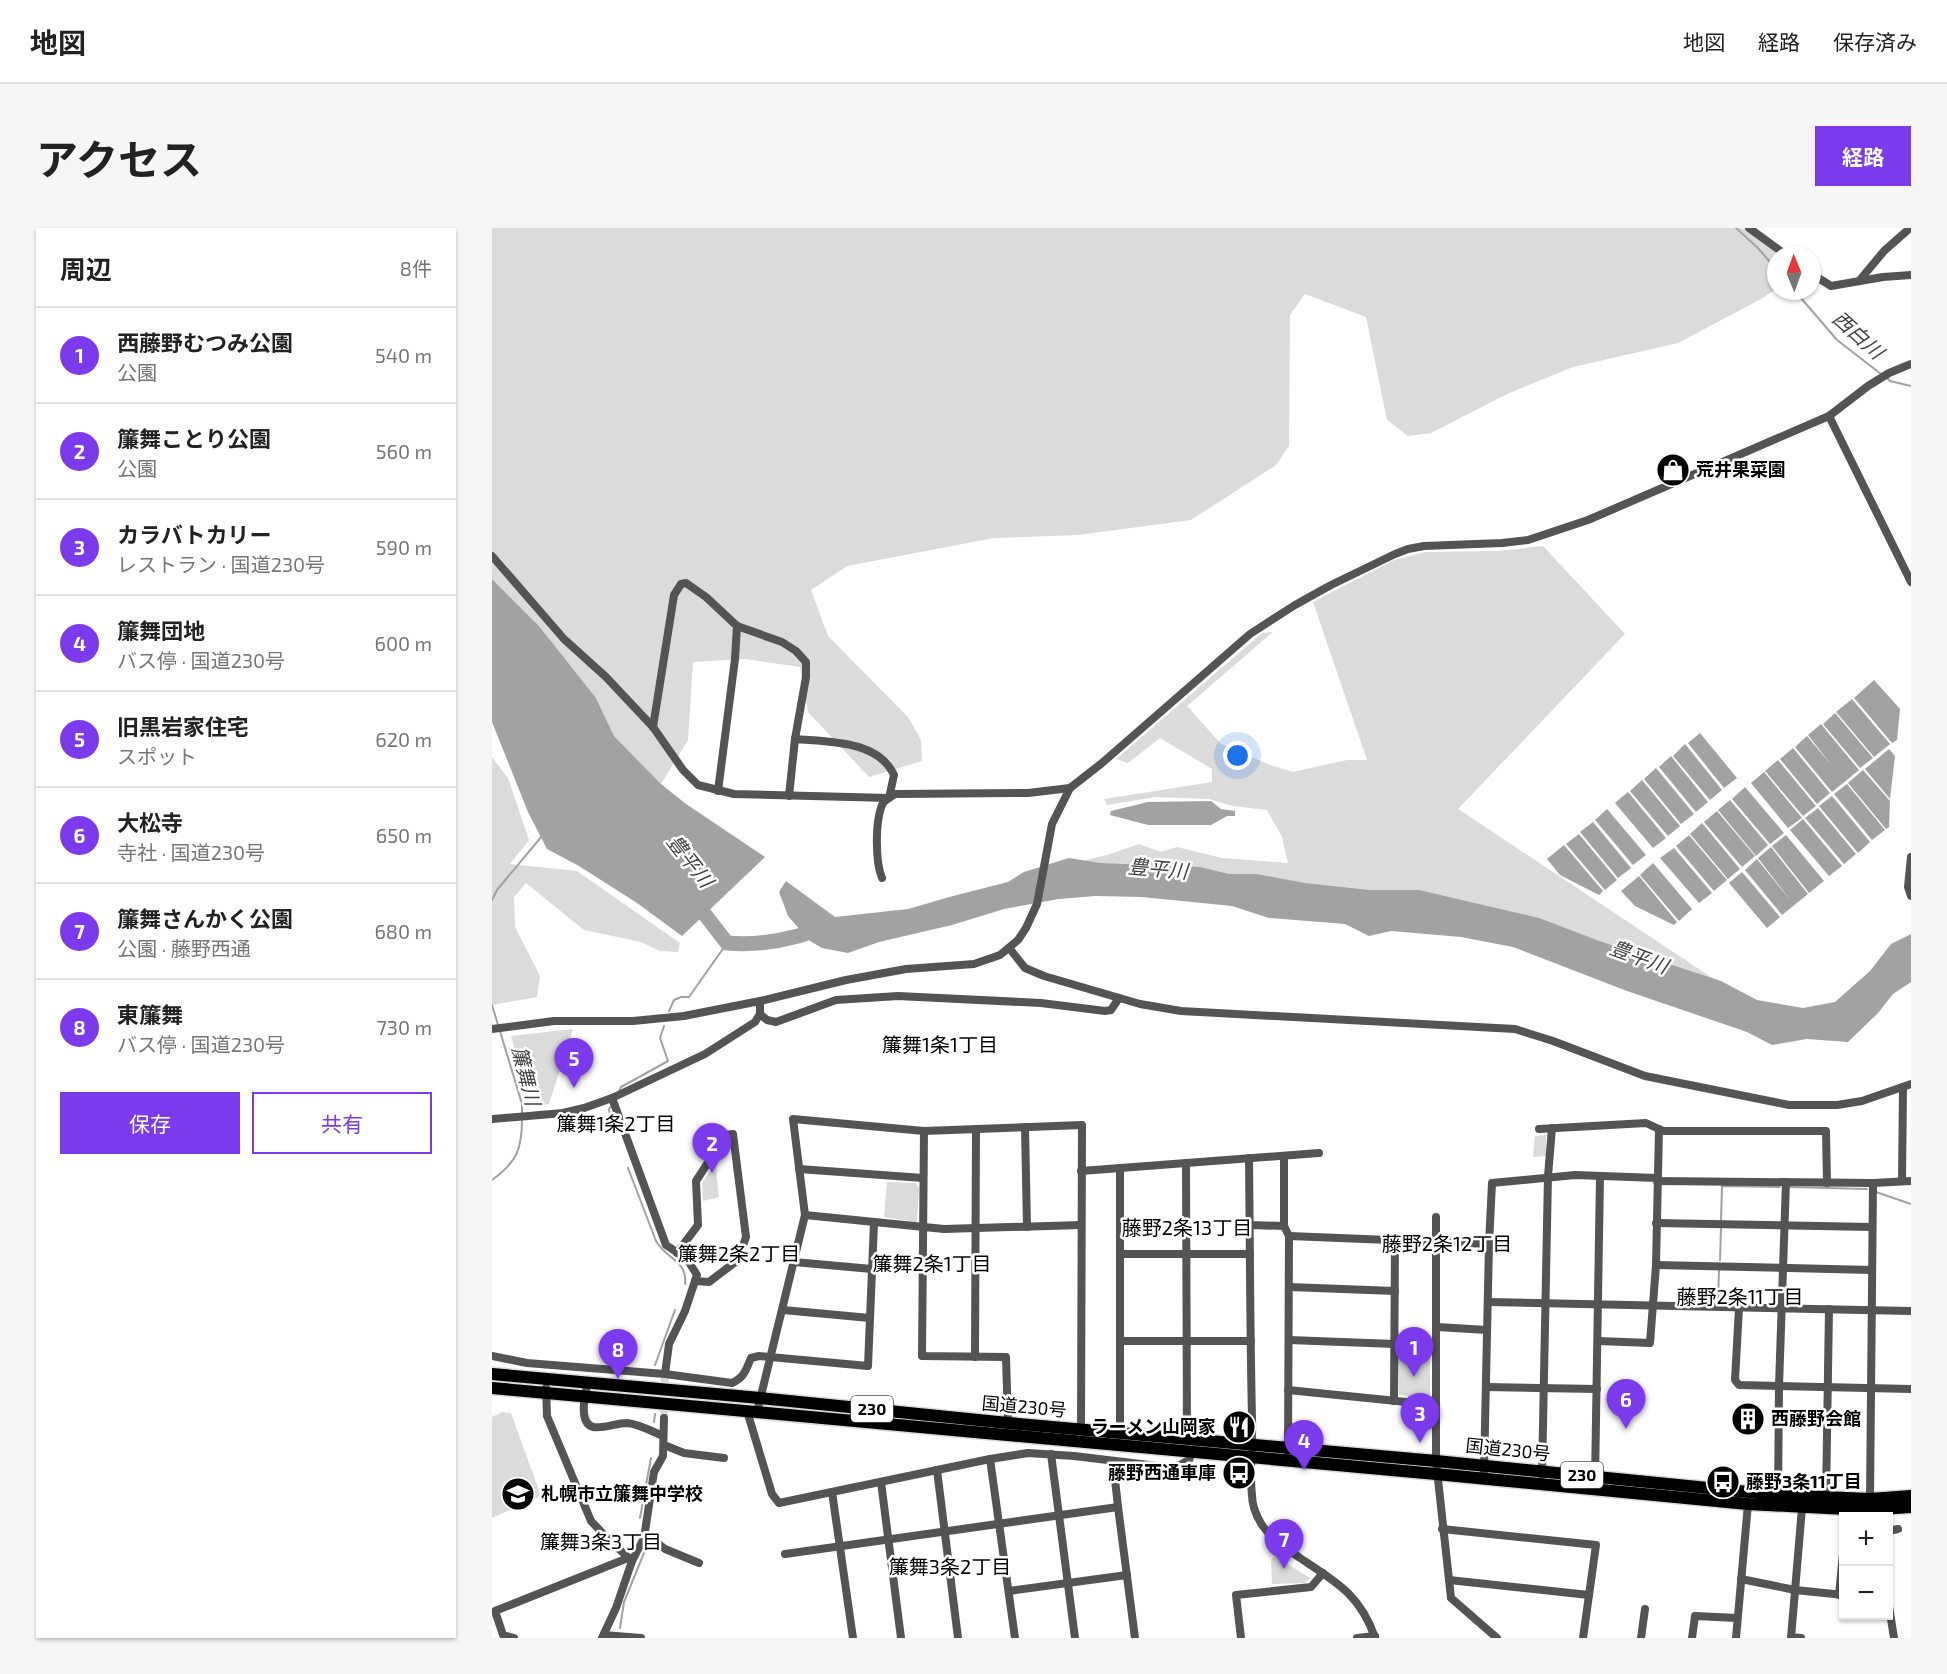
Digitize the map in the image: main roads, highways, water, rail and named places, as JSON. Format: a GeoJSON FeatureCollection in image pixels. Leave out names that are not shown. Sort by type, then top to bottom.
{"type":"FeatureCollection","features":[{"type":"Feature","properties":{"kind":"highway","name":"国道230号"},"geometry":{"type":"LineString","coordinates":[[492,1374],[1120,1433],[1191,1444]]}},
{"type":"Feature","properties":{"kind":"highway","name":"国道230号"},"geometry":{"type":"LineString","coordinates":[[492,1388],[752,1411],[1191,1444],[1778,1501],[1802,1508],[1866,1510],[1911,1507]]}},
{"type":"Feature","properties":{"kind":"highway","name":"国道230号"},"geometry":{"type":"LineString","coordinates":[[1595,1483],[1748,1504],[1826,1498],[1869,1499],[1911,1496]]}},
{"type":"Feature","properties":{"kind":"water"},"geometry":{"type":"Polygon","coordinates":[[[492,579],[539,626],[596,698],[614,736],[661,784],[686,804],[765,857],[682,936],[637,903],[579,866],[547,849],[528,812],[492,722],[492,579]]]}},
{"type":"Feature","properties":{"kind":"water"},"geometry":{"type":"Polygon","coordinates":[[[1874,680],[1900,709],[1897,740],[1892,743],[1854,698],[1874,680]]]}},
{"type":"Feature","properties":{"kind":"water"},"geometry":{"type":"Polygon","coordinates":[[[1852,699],[1890,744],[1874,757],[1836,712],[1852,699]]]}},
{"type":"Feature","properties":{"kind":"water"},"geometry":{"type":"Polygon","coordinates":[[[1835,713],[1873,758],[1860,768],[1823,724],[1835,713]]]}},
{"type":"Feature","properties":{"kind":"water"},"geometry":{"type":"Polygon","coordinates":[[[1821,724],[1859,770],[1832,792],[1795,747],[1807,736],[1832,766],[1808,735],[1821,724]]]}},
{"type":"Feature","properties":{"kind":"water"},"geometry":{"type":"Polygon","coordinates":[[[1700,733],[1737,778],[1724,788],[1688,743],[1700,733]]]}},
{"type":"Feature","properties":{"kind":"water"},"geometry":{"type":"Polygon","coordinates":[[[1685,744],[1722,790],[1710,800],[1673,756],[1685,744]]]}},
{"type":"Feature","properties":{"kind":"water"},"geometry":{"type":"Polygon","coordinates":[[[1793,748],[1830,793],[1817,804],[1780,759],[1793,748]]]}},
{"type":"Feature","properties":{"kind":"water"},"geometry":{"type":"Polygon","coordinates":[[[1889,749],[1895,756],[1890,799],[1865,769],[1889,749]]]}},
{"type":"Feature","properties":{"kind":"water"},"geometry":{"type":"Polygon","coordinates":[[[1671,756],[1708,802],[1696,812],[1659,767],[1671,756]]]}},
{"type":"Feature","properties":{"kind":"water"},"geometry":{"type":"Polygon","coordinates":[[[1778,760],[1816,806],[1803,816],[1765,771],[1778,760]]]}},
{"type":"Feature","properties":{"kind":"water"},"geometry":{"type":"Polygon","coordinates":[[[1656,768],[1694,814],[1681,824],[1644,779],[1656,768]]]}},
{"type":"Feature","properties":{"kind":"water"},"geometry":{"type":"Polygon","coordinates":[[[1863,770],[1890,801],[1889,827],[1886,829],[1848,783],[1863,770]]]}},
{"type":"Feature","properties":{"kind":"water"},"geometry":{"type":"Polygon","coordinates":[[[1764,772],[1802,818],[1788,828],[1751,783],[1764,772]]]}},
{"type":"Feature","properties":{"kind":"water"},"geometry":{"type":"Polygon","coordinates":[[[1642,780],[1680,826],[1668,836],[1630,791],[1642,780]]]}},
{"type":"Feature","properties":{"kind":"water"},"geometry":{"type":"Polygon","coordinates":[[[1847,784],[1885,830],[1872,840],[1834,794],[1847,784]]]}},
{"type":"Feature","properties":{"kind":"water"},"geometry":{"type":"Polygon","coordinates":[[[1745,787],[1784,833],[1770,844],[1732,799],[1745,787]]]}},
{"type":"Feature","properties":{"kind":"water"},"geometry":{"type":"Polygon","coordinates":[[[1628,792],[1666,838],[1653,848],[1615,803],[1628,792]]]}},
{"type":"Feature","properties":{"kind":"water"},"geometry":{"type":"Polygon","coordinates":[[[1832,796],[1870,842],[1858,853],[1819,806],[1832,796]]]}},
{"type":"Feature","properties":{"kind":"water"},"geometry":{"type":"Polygon","coordinates":[[[1730,800],[1768,845],[1756,856],[1718,810],[1730,800]]]}},
{"type":"Feature","properties":{"kind":"water"},"geometry":{"type":"Polygon","coordinates":[[[1211,801],[1221,809],[1235,811],[1235,816],[1227,816],[1211,825],[1148,825],[1110,815],[1111,811],[1148,802],[1211,801]]]}},
{"type":"Feature","properties":{"kind":"water"},"geometry":{"type":"Polygon","coordinates":[[[1818,808],[1856,854],[1844,864],[1805,818],[1818,808]]]}},
{"type":"Feature","properties":{"kind":"water"},"geometry":{"type":"Polygon","coordinates":[[[1607,809],[1646,855],[1633,865],[1595,820],[1607,809]]]}},
{"type":"Feature","properties":{"kind":"water"},"geometry":{"type":"Polygon","coordinates":[[[1717,811],[1755,856],[1742,867],[1704,822],[1717,811]]]}},
{"type":"Feature","properties":{"kind":"water"},"geometry":{"type":"Polygon","coordinates":[[[1803,819],[1842,866],[1829,876],[1790,830],[1803,819]]]}},
{"type":"Feature","properties":{"kind":"water"},"geometry":{"type":"Polygon","coordinates":[[[1593,822],[1631,868],[1618,878],[1580,832],[1593,822]]]}},
{"type":"Feature","properties":{"kind":"water"},"geometry":{"type":"Polygon","coordinates":[[[1702,823],[1740,869],[1728,879],[1690,834],[1702,823]]]}},
{"type":"Feature","properties":{"kind":"water"},"geometry":{"type":"Polygon","coordinates":[[[1579,834],[1617,880],[1605,890],[1566,844],[1579,834]]]}},
{"type":"Feature","properties":{"kind":"water"},"geometry":{"type":"Polygon","coordinates":[[[1689,835],[1727,880],[1714,891],[1676,846],[1689,835]]]}},
{"type":"Feature","properties":{"kind":"water"},"geometry":{"type":"Polygon","coordinates":[[[1786,835],[1824,881],[1809,893],[1772,846],[1786,835]]]}},
{"type":"Feature","properties":{"kind":"water"},"geometry":{"type":"Polygon","coordinates":[[[1564,845],[1603,891],[1599,895],[1560,875],[1547,859],[1564,845]]]}},
{"type":"Feature","properties":{"kind":"water"},"geometry":{"type":"Polygon","coordinates":[[[1771,847],[1808,894],[1782,915],[1745,870],[1757,859],[1791,901],[1758,858],[1771,847]]]}},
{"type":"Feature","properties":{"kind":"water"},"geometry":{"type":"Polygon","coordinates":[[[1674,848],[1712,893],[1699,903],[1660,858],[1674,848]]]}},
{"type":"Feature","properties":{"kind":"water"},"geometry":{"type":"Polygon","coordinates":[[[1069,858],[1100,863],[1200,867],[1229,874],[1256,874],[1305,883],[1369,890],[1419,890],[1539,918],[1602,942],[1721,981],[1757,1000],[1803,1008],[1835,1002],[1870,971],[1891,944],[1911,934],[1911,982],[1893,994],[1878,1013],[1848,1042],[1807,1039],[1772,1045],[1747,1032],[1627,991],[1513,947],[1461,937],[1391,931],[1369,936],[1345,924],[1269,918],[1232,906],[1142,897],[1096,896],[1059,899],[1004,909],[952,925],[879,942],[848,953],[822,948],[810,941],[788,916],[779,892],[786,881],[835,917],[908,909],[1008,882],[1024,872],[1069,858]]]}},
{"type":"Feature","properties":{"kind":"water"},"geometry":{"type":"Polygon","coordinates":[[[1653,863],[1692,909],[1679,921],[1640,875],[1653,863]]]}},
{"type":"Feature","properties":{"kind":"water"},"geometry":{"type":"Polygon","coordinates":[[[1742,872],[1780,917],[1767,928],[1729,883],[1742,872]]]}},
{"type":"Feature","properties":{"kind":"water"},"geometry":{"type":"Polygon","coordinates":[[[1639,876],[1677,922],[1674,925],[1635,906],[1621,891],[1639,876]]]}},
{"type":"Feature","properties":{"kind":"waterway","name":"西白川"},"geometry":{"type":"LineString","coordinates":[[1736,228],[1767,259]]}},
{"type":"Feature","properties":{"kind":"waterway","name":"西白川"},"geometry":{"type":"LineString","coordinates":[[1803,300],[1837,340],[1881,374]]}},
{"type":"Feature","properties":{"kind":"waterway","name":"西白川"},"geometry":{"type":"LineString","coordinates":[[1886,377],[1890,381],[1911,386]]}},
{"type":"Feature","properties":{"kind":"waterway","name":"簾舞川"},"geometry":{"type":"LineString","coordinates":[[492,900],[497,890],[542,836]]}},
{"type":"Feature","properties":{"kind":"waterway","name":"豊平川"},"geometry":{"type":"LineString","coordinates":[[692,898],[727,943],[772,941],[821,929]]}},
{"type":"Feature","properties":{"kind":"waterway"},"geometry":{"type":"LineString","coordinates":[[669,1011],[674,1000],[689,997],[727,943]]}},
{"type":"Feature","properties":{"kind":"waterway","name":"簾舞川"},"geometry":{"type":"LineString","coordinates":[[492,1005],[522,1104],[522,1113]]}},
{"type":"Feature","properties":{"kind":"waterway"},"geometry":{"type":"LineString","coordinates":[[619,1092],[621,1087],[668,1061],[660,1038],[664,1026]]}},
{"type":"Feature","properties":{"kind":"waterway"},"geometry":{"type":"LineString","coordinates":[[612,1105],[609,1109],[612,1125]]}},
{"type":"Feature","properties":{"kind":"waterway","name":"簾舞川"},"geometry":{"type":"LineString","coordinates":[[492,1180],[507,1167],[516,1154],[521,1139],[522,1119]]}},
{"type":"Feature","properties":{"kind":"waterway"},"geometry":{"type":"LineString","coordinates":[[628,1168],[656,1241],[680,1265],[685,1276],[685,1284]]}},
{"type":"Feature","properties":{"kind":"waterway"},"geometry":{"type":"LineString","coordinates":[[1721,1220],[1722,1186],[1780,1187]]}},
{"type":"Feature","properties":{"kind":"waterway"},"geometry":{"type":"LineString","coordinates":[[1790,1187],[1867,1189]]}},
{"type":"Feature","properties":{"kind":"waterway"},"geometry":{"type":"LineString","coordinates":[[1876,1192],[1911,1204]]}},
{"type":"Feature","properties":{"kind":"waterway"},"geometry":{"type":"LineString","coordinates":[[1720,1260],[1721,1228]]}},
{"type":"Feature","properties":{"kind":"waterway"},"geometry":{"type":"LineString","coordinates":[[1718,1303],[1719,1270]]}},
{"type":"Feature","properties":{"kind":"waterway"},"geometry":{"type":"LineString","coordinates":[[655,1365],[675,1310]]}},
{"type":"Feature","properties":{"kind":"waterway"},"geometry":{"type":"LineString","coordinates":[[654,1422],[655,1414]]}},
{"type":"Feature","properties":{"kind":"waterway"},"geometry":{"type":"LineString","coordinates":[[640,1518],[651,1458]]}},
{"type":"Feature","properties":{"kind":"waterway"},"geometry":{"type":"LineString","coordinates":[[620,1628],[624,1602],[646,1544]]}},
{"type":"Feature","properties":{"kind":"tunnel"},"geometry":{"type":"LineString","coordinates":[[664,1418],[665,1374]]}},
{"type":"Feature","properties":{"kind":"place","name":"荒井果菜園"},"geometry":{"type":"Point","coordinates":[1673,470]}},
{"type":"Feature","properties":{"kind":"place","name":"旧黒岩家住宅"},"geometry":{"type":"Point","coordinates":[574,1088]}},
{"type":"Feature","properties":{"kind":"place","name":"簾舞ことり公園"},"geometry":{"type":"Point","coordinates":[712,1173]}},
{"type":"Feature","properties":{"kind":"place","name":"西藤野むつみ公園"},"geometry":{"type":"Point","coordinates":[1414,1377]}},
{"type":"Feature","properties":{"kind":"place","name":"東簾舞"},"geometry":{"type":"Point","coordinates":[618,1379]}},
{"type":"Feature","properties":{"kind":"place","name":"西藤野会館"},"geometry":{"type":"Point","coordinates":[1748,1419]}},
{"type":"Feature","properties":{"kind":"place","name":"ラーメン山岡家"},"geometry":{"type":"Point","coordinates":[1239,1427]}},
{"type":"Feature","properties":{"kind":"place","name":"大松寺"},"geometry":{"type":"Point","coordinates":[1626,1429]}},
{"type":"Feature","properties":{"kind":"place","name":"カラバトカリー"},"geometry":{"type":"Point","coordinates":[1420,1443]}},
{"type":"Feature","properties":{"kind":"place","name":"簾舞団地"},"geometry":{"type":"Point","coordinates":[1304,1470]}},
{"type":"Feature","properties":{"kind":"place","name":"藤野西通車庫"},"geometry":{"type":"Point","coordinates":[1239,1473]}},
{"type":"Feature","properties":{"kind":"place","name":"藤野3条11丁目"},"geometry":{"type":"Point","coordinates":[1723,1482]}},
{"type":"Feature","properties":{"kind":"place","name":"札幌市立簾舞中学校"},"geometry":{"type":"Point","coordinates":[518,1494]}},
{"type":"Feature","properties":{"kind":"place","name":"簾舞さんかく公園"},"geometry":{"type":"Point","coordinates":[1284,1569]}},
{"type":"Feature","properties":{"kind":"district","name":"簾舞1条1丁目"},"geometry":{"type":"Point","coordinates":[940,1045]}},
{"type":"Feature","properties":{"kind":"district","name":"簾舞1条2丁目"},"geometry":{"type":"Point","coordinates":[616,1124]}},
{"type":"Feature","properties":{"kind":"district","name":"藤野2条13丁目"},"geometry":{"type":"Point","coordinates":[1187,1228]}},
{"type":"Feature","properties":{"kind":"district","name":"藤野2条12丁目"},"geometry":{"type":"Point","coordinates":[1447,1244]}},
{"type":"Feature","properties":{"kind":"district","name":"簾舞2条2丁目"},"geometry":{"type":"Point","coordinates":[739,1254]}},
{"type":"Feature","properties":{"kind":"district","name":"簾舞2条1丁目"},"geometry":{"type":"Point","coordinates":[932,1264]}},
{"type":"Feature","properties":{"kind":"district","name":"藤野2条11丁目"},"geometry":{"type":"Point","coordinates":[1740,1297]}},
{"type":"Feature","properties":{"kind":"district","name":"簾舞3条3丁目"},"geometry":{"type":"Point","coordinates":[601,1542]}},
{"type":"Feature","properties":{"kind":"district","name":"簾舞3条2丁目"},"geometry":{"type":"Point","coordinates":[950,1567]}}]}
